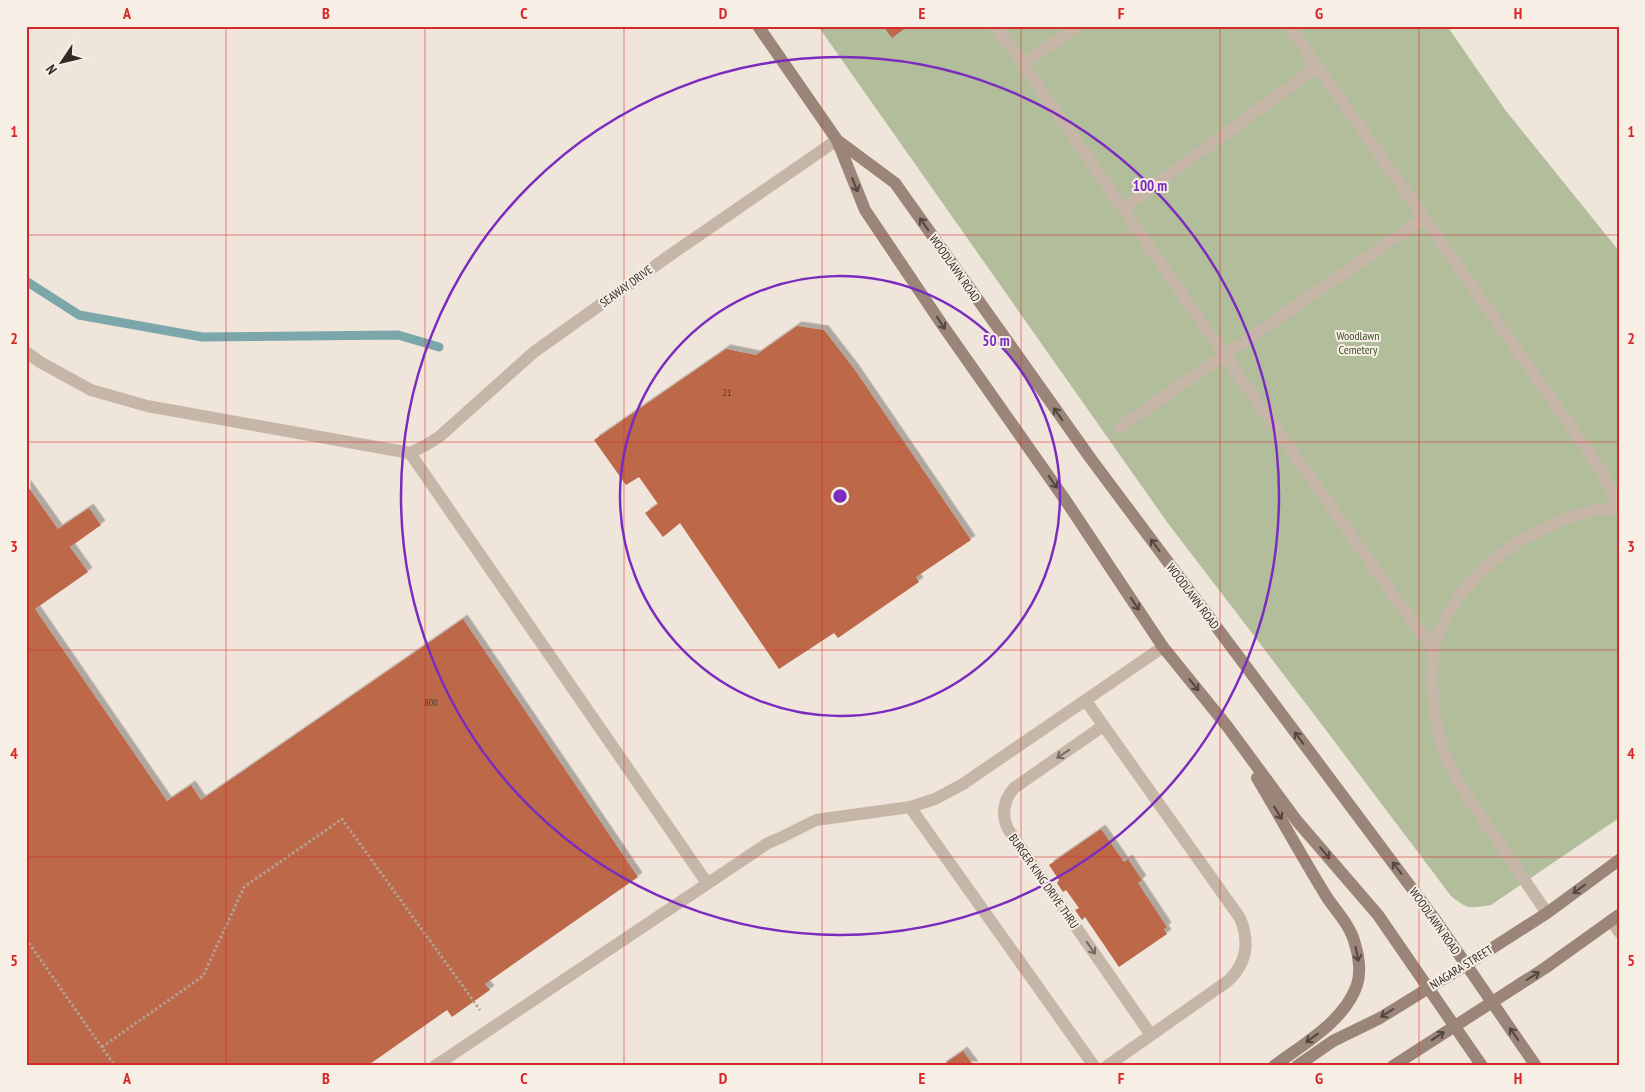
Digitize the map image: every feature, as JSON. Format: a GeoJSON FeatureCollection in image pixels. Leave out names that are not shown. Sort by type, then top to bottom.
{"type":"FeatureCollection","features":[{"type":"Feature","properties":{"kind":"main road","name":"WOODLAWN ROAD"},"geometry":{"type":"LineString","coordinates":[[758,26],[837,140],[865,210],[941,323],[1066,501],[1163,647],[1227,726],[1297,821],[1378,915],[1482,1066]]}},
{"type":"Feature","properties":{"kind":"main road","name":"WOODLAWN ROAD"},"geometry":{"type":"LineString","coordinates":[[837,140],[895,183],[1091,460],[1434,918],[1536,1066]]}},
{"type":"Feature","properties":{"kind":"main road"},"geometry":{"type":"LineString","coordinates":[[1227,726],[1328,898],[1347,925],[1355,943],[1359,965],[1357,985],[1346,1005],[1336,1017],[1326,1027],[1274,1066]]}},
{"type":"Feature","properties":{"kind":"main road","name":"NIAGARA STREET"},"geometry":{"type":"LineString","coordinates":[[1297,1066],[1332,1041],[1380,1018],[1466,965],[1546,913],[1619,860]]}},
{"type":"Feature","properties":{"kind":"main road"},"geometry":{"type":"LineString","coordinates":[[1393,1066],[1545,968],[1615,918]]}},
{"type":"Feature","properties":{"kind":"street"},"geometry":{"type":"LineString","coordinates":[[995,26],[1225,356],[1411,620],[1433,648]]}},
{"type":"Feature","properties":{"kind":"street"},"geometry":{"type":"LineString","coordinates":[[1023,64],[1077,26]]}},
{"type":"Feature","properties":{"kind":"street"},"geometry":{"type":"LineString","coordinates":[[1289,26],[1600,468],[1619,504]]}},
{"type":"Feature","properties":{"kind":"street"},"geometry":{"type":"LineString","coordinates":[[1123,208],[1317,67]]}},
{"type":"Feature","properties":{"kind":"street","name":"SEAWAY DRIVE"},"geometry":{"type":"LineString","coordinates":[[410,453],[439,437],[534,352],[681,247],[837,140]]}},
{"type":"Feature","properties":{"kind":"street"},"geometry":{"type":"LineString","coordinates":[[1120,427],[1424,218]]}},
{"type":"Feature","properties":{"kind":"street"},"geometry":{"type":"LineString","coordinates":[[26,352],[40,362],[91,390],[147,406],[410,453],[707,883]]}},
{"type":"Feature","properties":{"kind":"street"},"geometry":{"type":"LineString","coordinates":[[1546,913],[1461,787],[1443,751],[1435,717],[1432,680],[1433,648],[1446,617],[1456,600],[1480,573],[1506,550],[1522,539],[1567,518],[1596,510],[1619,508]]}},
{"type":"Feature","properties":{"kind":"street"},"geometry":{"type":"LineString","coordinates":[[435,1066],[768,842],[816,820],[910,807],[935,799],[963,784],[1163,647]]}},
{"type":"Feature","properties":{"kind":"street"},"geometry":{"type":"LineString","coordinates":[[1086,700],[1240,918],[1246,935],[1244,956],[1234,975],[1225,984],[1107,1066]]}},
{"type":"Feature","properties":{"kind":"street","name":"BURGER KING DRIVE THRU"},"geometry":{"type":"LineString","coordinates":[[1103,726],[1016,786],[1006,800],[1003,810],[1008,829],[1151,1035]]}},
{"type":"Feature","properties":{"kind":"street"},"geometry":{"type":"LineString","coordinates":[[910,807],[1094,1066]]}},
{"type":"Feature","properties":{"kind":"street"},"geometry":{"type":"LineString","coordinates":[[1615,918],[1619,932]]}},
{"type":"Feature","properties":{"kind":"path"},"geometry":{"type":"LineString","coordinates":[[102,1047],[203,976],[244,887],[342,819],[492,1028]]}},
{"type":"Feature","properties":{"kind":"path"},"geometry":{"type":"LineString","coordinates":[[26,939],[115,1066]]}},
{"type":"Feature","properties":{"kind":"green space","name":"Woodlawn Cemetery"},"geometry":{"type":"Polygon","coordinates":[[[818,26],[1447,26],[1506,111],[1619,251],[1619,818],[1491,905],[1470,907],[1461,904],[1451,896],[1167,522],[818,26]]]}},
{"type":"Feature","properties":{"kind":"building"},"geometry":{"type":"Polygon","coordinates":[[[883,26],[908,26],[892,38],[883,26]]]}},
{"type":"Feature","properties":{"kind":"building"},"geometry":{"type":"Polygon","coordinates":[[[797,326],[824,330],[855,370],[971,540],[916,577],[919,582],[838,638],[834,633],[779,669],[680,523],[663,537],[645,513],[658,504],[639,477],[626,485],[594,440],[726,349],[756,355],[797,326]]]}},
{"type":"Feature","properties":{"kind":"building"},"geometry":{"type":"Polygon","coordinates":[[[26,484],[58,529],[89,508],[101,525],[70,547],[88,572],[35,609],[167,801],[191,785],[201,800],[463,619],[638,877],[485,984],[490,990],[452,1017],[447,1010],[367,1066],[26,1066],[26,484]]]}},
{"type":"Feature","properties":{"kind":"building"},"geometry":{"type":"Polygon","coordinates":[[[1101,829],[1124,862],[1128,859],[1142,880],[1138,883],[1167,927],[1164,929],[1167,934],[1119,967],[1085,917],[1082,920],[1075,910],[1079,908],[1066,890],[1063,892],[1057,883],[1059,880],[1049,865],[1101,829]]]}},
{"type":"Feature","properties":{"kind":"building"},"geometry":{"type":"Polygon","coordinates":[[[963,1051],[974,1066],[941,1066],[963,1051]]]}},
{"type":"Feature","properties":{"kind":"waterway"},"geometry":{"type":"LineString","coordinates":[[26,281],[79,315],[202,337],[398,335],[439,347]]}}]}
